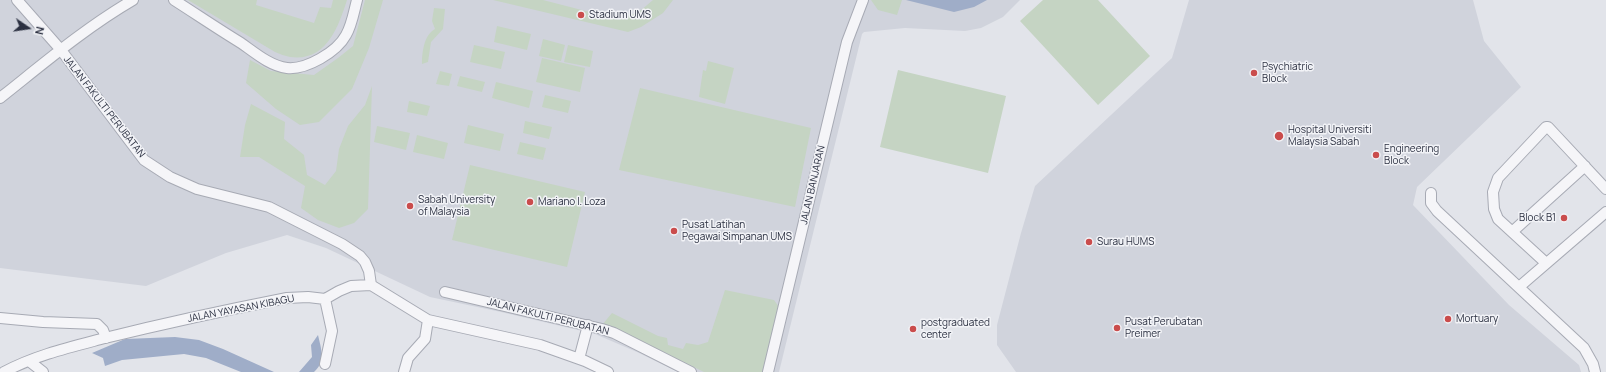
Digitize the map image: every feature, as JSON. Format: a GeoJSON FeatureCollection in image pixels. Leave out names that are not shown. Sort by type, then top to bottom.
{"type":"FeatureCollection","features":[{"type":"Feature","properties":{"kind":"street","name":"JALAN FAKULTI PERUBATAN"},"geometry":{"type":"LineString","coordinates":[[17,0],[61,50],[144,160],[170,177],[197,189],[269,207],[342,244],[360,256],[365,262],[369,271],[371,285]]}},
{"type":"Feature","properties":{"kind":"street"},"geometry":{"type":"LineString","coordinates":[[0,98],[61,50],[132,0]]}},
{"type":"Feature","properties":{"kind":"street"},"geometry":{"type":"LineString","coordinates":[[174,0],[255,52],[277,65],[288,68],[306,65],[333,51],[348,31],[357,0]]}},
{"type":"Feature","properties":{"kind":"street","name":"JALAN BANJARAN"},"geometry":{"type":"LineString","coordinates":[[768,372],[847,42],[863,0]]}},
{"type":"Feature","properties":{"kind":"street"},"geometry":{"type":"LineString","coordinates":[[1546,263],[1498,219],[1493,192],[1498,178],[1546,127],[1548,127],[1606,189]]}},
{"type":"Feature","properties":{"kind":"street"},"geometry":{"type":"LineString","coordinates":[[1512,232],[1585,166]]}},
{"type":"Feature","properties":{"kind":"street"},"geometry":{"type":"LineString","coordinates":[[1431,193],[1431,203],[1437,211],[1584,348],[1593,364],[1595,372]]}},
{"type":"Feature","properties":{"kind":"street"},"geometry":{"type":"LineString","coordinates":[[1518,287],[1606,212]]}},
{"type":"Feature","properties":{"kind":"street"},"geometry":{"type":"LineString","coordinates":[[325,364],[332,331],[325,299],[351,286],[371,285],[428,320],[528,342],[579,359],[608,372]]}},
{"type":"Feature","properties":{"kind":"street","name":"JALAN FAKULTI PERUBATAN"},"geometry":{"type":"LineString","coordinates":[[445,292],[588,325],[614,333],[691,372]]}},
{"type":"Feature","properties":{"kind":"street","name":"JALAN YAYASAN KIBAGU"},"geometry":{"type":"LineString","coordinates":[[4,372],[29,361],[73,346],[147,327],[287,298],[308,297],[325,299]]}},
{"type":"Feature","properties":{"kind":"street"},"geometry":{"type":"LineString","coordinates":[[0,318],[43,322],[97,324],[103,330],[106,338]]}},
{"type":"Feature","properties":{"kind":"street"},"geometry":{"type":"LineString","coordinates":[[404,372],[408,358],[425,339],[428,320]]}},
{"type":"Feature","properties":{"kind":"street"},"geometry":{"type":"LineString","coordinates":[[579,359],[588,325]]}},
{"type":"Feature","properties":{"kind":"street"},"geometry":{"type":"LineString","coordinates":[[29,361],[43,372]]}},
{"type":"Feature","properties":{"kind":"shaded area","name":"Sabah University of Malaysia"},"geometry":{"type":"Polygon","coordinates":[[[0,0],[1020,0],[1003,17],[981,28],[965,31],[905,28],[864,32],[862,34],[779,372],[678,372],[595,334],[430,297],[326,248],[287,235],[226,253],[146,286],[0,268],[0,0]]]}},
{"type":"Feature","properties":{"kind":"shaded area","name":"Hospital Universiti Malaysia Sabah"},"geometry":{"type":"Polygon","coordinates":[[[1189,0],[1473,0],[1484,41],[1521,87],[1417,187],[1413,205],[1509,305],[1579,365],[1581,372],[1016,372],[997,345],[997,325],[1035,186],[1172,58],[1189,0]]]}},
{"type":"Feature","properties":{"kind":"green space"},"geometry":{"type":"Polygon","coordinates":[[[188,0],[257,0],[256,5],[314,23],[320,7],[331,8],[333,0],[347,0],[335,32],[321,49],[313,54],[302,57],[290,57],[275,52],[188,0]]]}},
{"type":"Feature","properties":{"kind":"green space"},"geometry":{"type":"Polygon","coordinates":[[[365,0],[383,0],[369,48],[352,89],[319,122],[300,125],[276,109],[246,83],[250,60],[271,71],[314,75],[353,46],[365,0]]]}},
{"type":"Feature","properties":{"kind":"green space","name":"Stadium UMS"},"geometry":{"type":"Polygon","coordinates":[[[493,0],[543,0],[605,16],[618,17],[631,15],[640,11],[653,0],[673,0],[663,13],[641,27],[628,32],[493,0]]]}},
{"type":"Feature","properties":{"kind":"green space"},"geometry":{"type":"Polygon","coordinates":[[[871,0],[902,0],[897,15],[878,10],[871,0]]]}},
{"type":"Feature","properties":{"kind":"green space"},"geometry":{"type":"Polygon","coordinates":[[[1043,0],[1098,0],[1150,56],[1098,105],[1020,21],[1043,0]]]}},
{"type":"Feature","properties":{"kind":"green space"},"geometry":{"type":"Polygon","coordinates":[[[434,8],[445,9],[443,29],[431,42],[428,62],[422,64],[422,54],[426,40],[428,35],[435,29],[432,21],[434,8]]]}},
{"type":"Feature","properties":{"kind":"green space"},"geometry":{"type":"Polygon","coordinates":[[[497,26],[531,34],[527,50],[494,42],[497,26]]]}},
{"type":"Feature","properties":{"kind":"green space"},"geometry":{"type":"Polygon","coordinates":[[[543,39],[565,45],[561,61],[539,56],[543,39]]]}},
{"type":"Feature","properties":{"kind":"green space"},"geometry":{"type":"Polygon","coordinates":[[[474,45],[505,52],[501,69],[470,62],[474,45]]]}},
{"type":"Feature","properties":{"kind":"green space"},"geometry":{"type":"Polygon","coordinates":[[[568,45],[593,51],[590,67],[564,62],[568,45]]]}},
{"type":"Feature","properties":{"kind":"green space"},"geometry":{"type":"Polygon","coordinates":[[[542,58],[585,68],[580,92],[536,82],[542,58]]]}},
{"type":"Feature","properties":{"kind":"green space"},"geometry":{"type":"Polygon","coordinates":[[[708,61],[734,68],[725,104],[699,97],[703,70],[706,71],[708,61]]]}},
{"type":"Feature","properties":{"kind":"green space"},"geometry":{"type":"Polygon","coordinates":[[[898,70],[1006,96],[988,173],[880,147],[898,70]]]}},
{"type":"Feature","properties":{"kind":"green space"},"geometry":{"type":"Polygon","coordinates":[[[440,71],[452,74],[449,86],[436,84],[440,71]]]}},
{"type":"Feature","properties":{"kind":"green space"},"geometry":{"type":"Polygon","coordinates":[[[460,76],[485,82],[482,92],[457,86],[460,76]]]}},
{"type":"Feature","properties":{"kind":"green space"},"geometry":{"type":"Polygon","coordinates":[[[496,82],[533,91],[529,108],[492,98],[496,82]]]}},
{"type":"Feature","properties":{"kind":"green space"},"geometry":{"type":"Polygon","coordinates":[[[372,86],[368,209],[354,223],[339,228],[318,220],[301,208],[305,186],[259,157],[240,157],[245,125],[251,104],[285,122],[284,139],[304,155],[307,175],[325,185],[336,171],[339,149],[348,126],[365,105],[372,86]]]}},
{"type":"Feature","properties":{"kind":"green space"},"geometry":{"type":"Polygon","coordinates":[[[640,88],[811,128],[795,207],[619,170],[640,88]]]}},
{"type":"Feature","properties":{"kind":"green space"},"geometry":{"type":"Polygon","coordinates":[[[545,95],[571,101],[568,113],[542,107],[545,95]]]}},
{"type":"Feature","properties":{"kind":"green space"},"geometry":{"type":"Polygon","coordinates":[[[409,101],[430,106],[427,116],[407,112],[409,101]]]}},
{"type":"Feature","properties":{"kind":"green space"},"geometry":{"type":"Polygon","coordinates":[[[525,121],[552,127],[549,139],[523,133],[525,121]]]}},
{"type":"Feature","properties":{"kind":"green space"},"geometry":{"type":"Polygon","coordinates":[[[468,125],[504,134],[500,151],[464,143],[468,125]]]}},
{"type":"Feature","properties":{"kind":"green space"},"geometry":{"type":"Polygon","coordinates":[[[377,126],[410,133],[406,150],[374,142],[377,126]]]}},
{"type":"Feature","properties":{"kind":"green space"},"geometry":{"type":"Polygon","coordinates":[[[417,135],[448,143],[444,159],[413,152],[417,135]]]}},
{"type":"Feature","properties":{"kind":"green space"},"geometry":{"type":"Polygon","coordinates":[[[520,142],[546,148],[543,160],[517,154],[520,142]]]}},
{"type":"Feature","properties":{"kind":"green space"},"geometry":{"type":"Polygon","coordinates":[[[470,165],[585,192],[567,267],[452,240],[470,165]]]}},
{"type":"Feature","properties":{"kind":"green space"},"geometry":{"type":"Polygon","coordinates":[[[725,290],[774,300],[779,307],[763,372],[704,372],[628,335],[602,325],[612,313],[658,336],[667,338],[668,345],[683,349],[686,343],[698,345],[708,342],[725,290]]]}},
{"type":"Feature","properties":{"kind":"water"},"geometry":{"type":"Polygon","coordinates":[[[906,0],[987,0],[974,7],[954,12],[906,0]]]}},
{"type":"Feature","properties":{"kind":"water"},"geometry":{"type":"Polygon","coordinates":[[[318,335],[322,355],[318,368],[314,372],[299,372],[312,357],[311,345],[318,335]]]}},
{"type":"Feature","properties":{"kind":"water"},"geometry":{"type":"Polygon","coordinates":[[[175,337],[199,340],[274,372],[241,372],[206,358],[184,354],[122,360],[105,366],[103,358],[92,353],[125,339],[175,337]]]}},
{"type":"Feature","properties":{"kind":"place","name":"Stadium UMS"},"geometry":{"type":"Point","coordinates":[581,15]}},
{"type":"Feature","properties":{"kind":"place","name":"Psychiatric Block"},"geometry":{"type":"Point","coordinates":[1254,73]}},
{"type":"Feature","properties":{"kind":"place","name":"Hospital Universiti Malaysia Sabah"},"geometry":{"type":"Point","coordinates":[1279,136]}},
{"type":"Feature","properties":{"kind":"place","name":"Engineering Block"},"geometry":{"type":"Point","coordinates":[1376,155]}},
{"type":"Feature","properties":{"kind":"place","name":"Mariano I. Loza"},"geometry":{"type":"Point","coordinates":[530,202]}},
{"type":"Feature","properties":{"kind":"place","name":"Sabah University of Malaysia"},"geometry":{"type":"Point","coordinates":[410,206]}},
{"type":"Feature","properties":{"kind":"place","name":"Block B1"},"geometry":{"type":"Point","coordinates":[1564,218]}},
{"type":"Feature","properties":{"kind":"place","name":"Pusat Latihan Pegawai Simpanan UMS"},"geometry":{"type":"Point","coordinates":[674,231]}},
{"type":"Feature","properties":{"kind":"place","name":"Surau HUMS"},"geometry":{"type":"Point","coordinates":[1089,242]}},
{"type":"Feature","properties":{"kind":"place","name":"Mortuary"},"geometry":{"type":"Point","coordinates":[1448,319]}},
{"type":"Feature","properties":{"kind":"place","name":"Pusat Perubatan Preimer"},"geometry":{"type":"Point","coordinates":[1117,328]}},
{"type":"Feature","properties":{"kind":"place","name":"postgraduated center"},"geometry":{"type":"Point","coordinates":[913,329]}}]}
